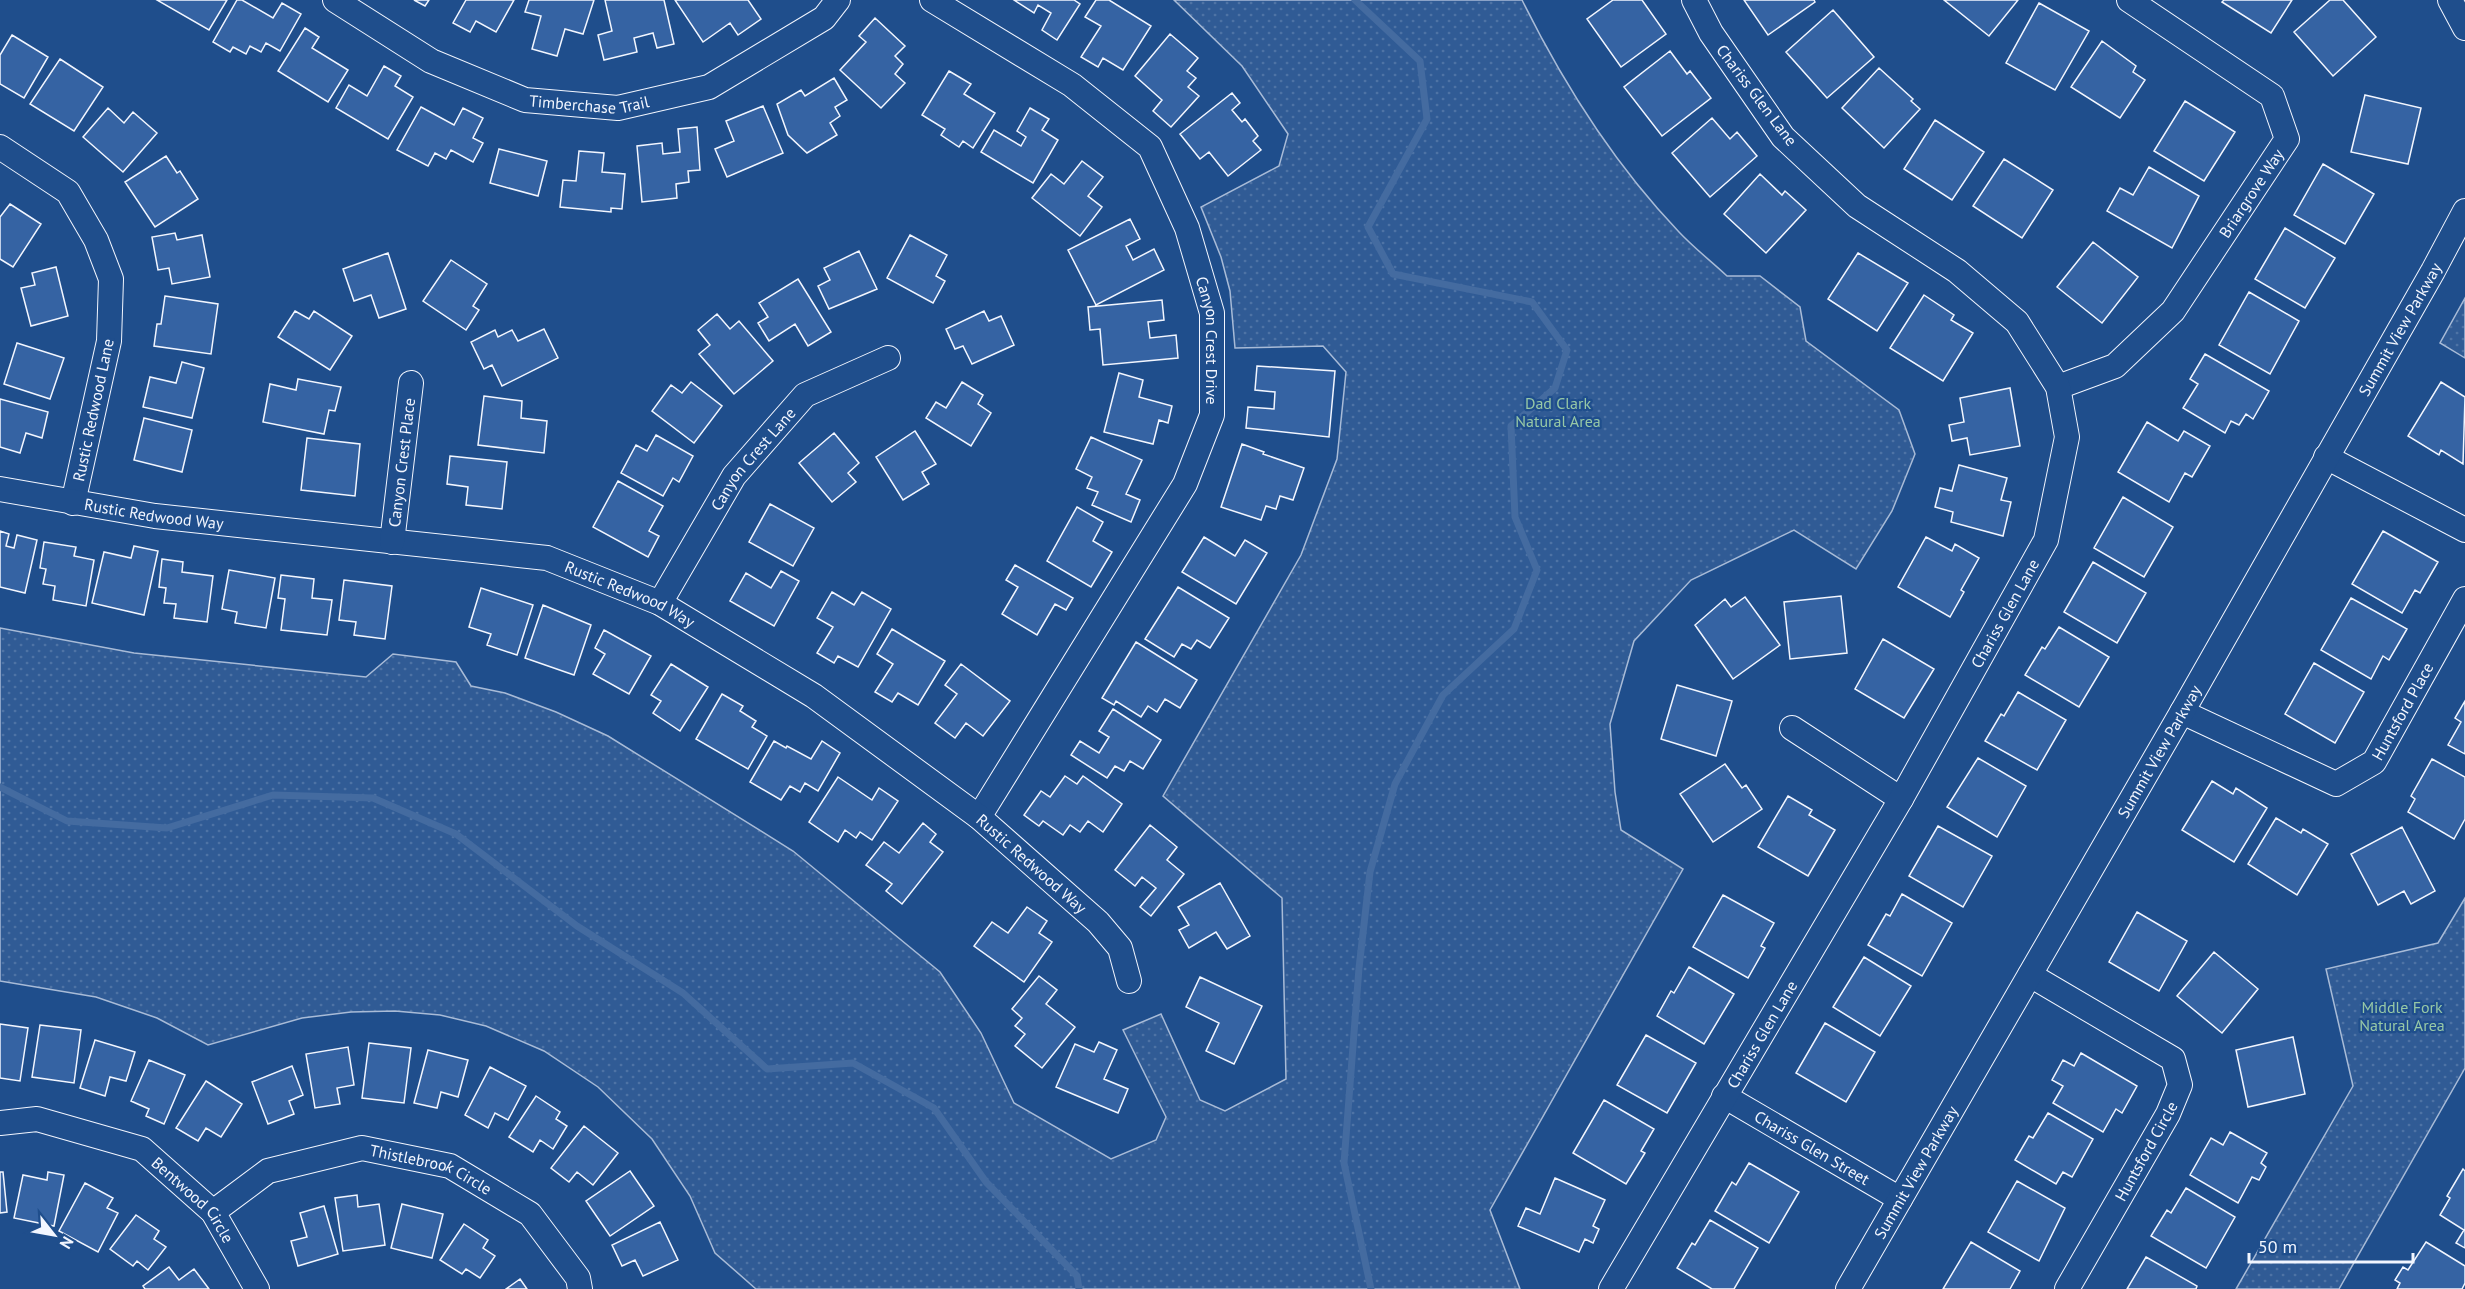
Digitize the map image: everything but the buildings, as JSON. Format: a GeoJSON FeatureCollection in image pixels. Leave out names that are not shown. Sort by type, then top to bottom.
{"type":"FeatureCollection","features":[{"type":"Feature","properties":{"kind":"street","name":"Timberchase Trail"},"geometry":{"type":"LineString","coordinates":[[335,0],[431,61],[525,100],[618,108],[709,87],[824,18],[838,0]]}},
{"type":"Feature","properties":{"kind":"street","name":"Canyon Crest Drive"},"geometry":{"type":"LineString","coordinates":[[932,0],[1072,85],[1150,147],[1187,228],[1212,313],[1212,415],[1185,484],[979,817]]}},
{"type":"Feature","properties":{"kind":"street","name":"Chariss Glen Lane"},"geometry":{"type":"LineString","coordinates":[[1611,1289],[1902,799],[2046,540],[2067,437],[2058,387],[2017,322],[1957,271],[1857,206],[1783,137],[1711,33],[1694,0]]}},
{"type":"Feature","properties":{"kind":"street","name":"Briargrove Way"},"geometry":{"type":"LineString","coordinates":[[2058,387],[2115,366],[2173,311],[2287,139],[2272,96],[2129,0]]}},
{"type":"Feature","properties":{"kind":"street"},"geometry":{"type":"LineString","coordinates":[[2450,0],[2465,28]]}},
{"type":"Feature","properties":{"kind":"street","name":"Rustic Redwood Lane"},"geometry":{"type":"LineString","coordinates":[[0,147],[68,192],[96,240],[111,279],[109,341],[73,503]]}},
{"type":"Feature","properties":{"kind":"street","name":"Summit View Parkway"},"geometry":{"type":"LineString","coordinates":[[1848,1289],[2182,712],[2465,211]]}},
{"type":"Feature","properties":{"kind":"street","name":"Canyon Crest Lane"},"geometry":{"type":"LineString","coordinates":[[660,603],[734,476],[805,395],[888,358]]}},
{"type":"Feature","properties":{"kind":"street","name":"Canyon Crest Place"},"geometry":{"type":"LineString","coordinates":[[392,542],[411,383]]}},
{"type":"Feature","properties":{"kind":"street"},"geometry":{"type":"LineString","coordinates":[[2326,457],[2465,530]]}},
{"type":"Feature","properties":{"kind":"street","name":"Rustic Redwood Way"},"geometry":{"type":"LineString","coordinates":[[0,489],[155,516],[547,558],[660,603],[814,696],[979,817],[1098,922],[1120,948],[1130,981]]}},
{"type":"Feature","properties":{"kind":"street","name":"Huntsford Place"},"geometry":{"type":"LineString","coordinates":[[2182,712],[2336,784],[2374,762],[2465,600]]}},
{"type":"Feature","properties":{"kind":"street"},"geometry":{"type":"LineString","coordinates":[[1792,728],[1902,799]]}},
{"type":"Feature","properties":{"kind":"street","name":"Huntsford Circle"},"geometry":{"type":"LineString","coordinates":[[2030,975],[2173,1059],[2180,1085],[2168,1114],[2067,1289]]}},
{"type":"Feature","properties":{"kind":"street","name":"Chariss Glen Street"},"geometry":{"type":"LineString","coordinates":[[1724,1096],[1900,1199]]}},
{"type":"Feature","properties":{"kind":"street","name":"Bentwood Circle"},"geometry":{"type":"LineString","coordinates":[[0,1123],[36,1119],[142,1149],[213,1212],[257,1289]]}},
{"type":"Feature","properties":{"kind":"street","name":"Thistlebrook Circle"},"geometry":{"type":"LineString","coordinates":[[213,1212],[268,1171],[362,1148],[450,1166],[530,1214],[578,1278],[579,1289]]}},
{"type":"Feature","properties":{"kind":"green space","name":"Dad Clark Natural Area"},"geometry":{"type":"Polygon","coordinates":[[[1174,0],[1522,0],[1555,62],[1592,122],[1633,179],[1656,206],[1685,238],[1727,276],[1760,276],[1800,307],[1806,341],[1899,410],[1915,454],[1892,511],[1856,569],[1794,530],[1691,580],[1634,641],[1610,724],[1615,792],[1621,830],[1683,869],[1490,1210],[1520,1289],[756,1289],[715,1253],[690,1196],[652,1139],[598,1087],[544,1051],[486,1026],[440,1015],[395,1011],[351,1012],[302,1018],[208,1045],[157,1018],[96,997],[0,981],[0,628],[134,653],[366,677],[393,654],[456,662],[471,686],[505,693],[556,712],[608,736],[793,851],[940,972],[981,1033],[1014,1103],[1111,1159],[1156,1140],[1166,1117],[1123,1030],[1161,1014],[1200,1100],[1225,1111],[1286,1079],[1282,898],[1163,796],[1301,555],[1337,459],[1346,372],[1323,346],[1235,348],[1230,291],[1221,257],[1201,207],[1279,166],[1288,134],[1242,66],[1174,0]]]}},
{"type":"Feature","properties":{"kind":"green space"},"geometry":{"type":"Polygon","coordinates":[[[2465,298],[2465,358],[2440,343],[2465,298]]]}},
{"type":"Feature","properties":{"kind":"green space","name":"Middle Fork Natural Area"},"geometry":{"type":"Polygon","coordinates":[[[2465,898],[2465,1068],[2339,1289],[2236,1289],[2353,1086],[2326,969],[2438,943],[2465,898]]]}},
{"type":"Feature","properties":{"kind":"waterway"},"geometry":{"type":"LineString","coordinates":[[1355,0],[1420,61],[1427,119],[1368,227],[1393,274],[1532,302],[1567,350],[1555,388],[1511,426],[1515,517],[1537,570],[1514,629],[1443,695],[1395,784],[1370,872],[1359,968],[1344,1163],[1371,1289]]}},
{"type":"Feature","properties":{"kind":"waterway"},"geometry":{"type":"LineString","coordinates":[[0,787],[67,821],[167,828],[273,795],[373,798],[456,834],[577,926],[683,993],[767,1069],[853,1063],[934,1108],[986,1182],[1077,1276],[1079,1289]]}}]}
